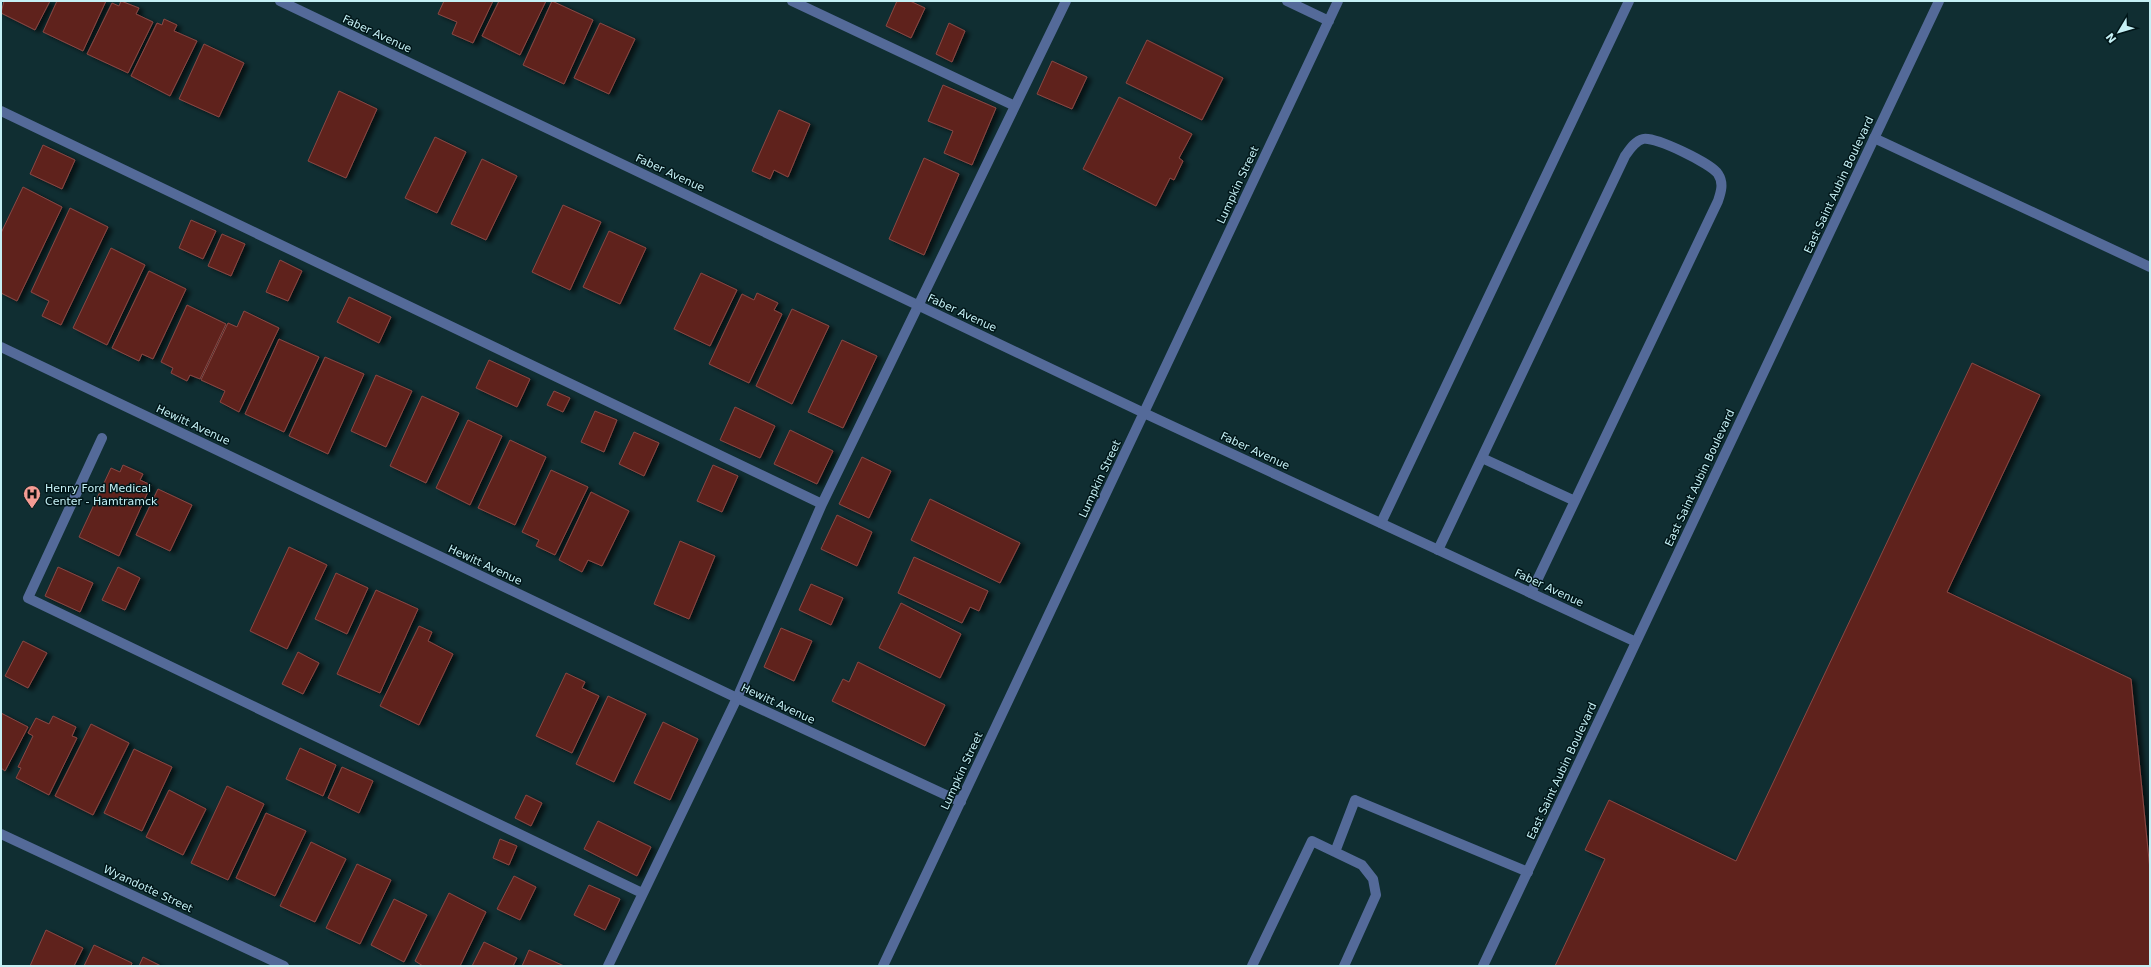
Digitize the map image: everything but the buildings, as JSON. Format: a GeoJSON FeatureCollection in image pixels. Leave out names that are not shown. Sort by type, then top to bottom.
{"type":"FeatureCollection","features":[{"type":"Feature","properties":{"kind":"street","name":"Faber Avenue"},"geometry":{"type":"LineString","coordinates":[[280,1],[1144,413],[1636,642]]}},
{"type":"Feature","properties":{"kind":"street"},"geometry":{"type":"LineString","coordinates":[[792,1],[1014,106]]}},
{"type":"Feature","properties":{"kind":"street"},"geometry":{"type":"LineString","coordinates":[[608,966],[737,698],[822,504],[1066,1]]}},
{"type":"Feature","properties":{"kind":"street"},"geometry":{"type":"LineString","coordinates":[[1287,1],[1329,21]]}},
{"type":"Feature","properties":{"kind":"street","name":"Lumpkin Street"},"geometry":{"type":"LineString","coordinates":[[883,966],[1338,1]]}},
{"type":"Feature","properties":{"kind":"street"},"geometry":{"type":"LineString","coordinates":[[1381,523],[1629,1]]}},
{"type":"Feature","properties":{"kind":"street","name":"East Saint Aubin Boulevard"},"geometry":{"type":"LineString","coordinates":[[1483,966],[1939,1]]}},
{"type":"Feature","properties":{"kind":"street"},"geometry":{"type":"LineString","coordinates":[[1,111],[822,504]]}},
{"type":"Feature","properties":{"kind":"street"},"geometry":{"type":"LineString","coordinates":[[1874,138],[2150,267]]}},
{"type":"Feature","properties":{"kind":"street"},"geometry":{"type":"LineString","coordinates":[[1438,550],[1625,156],[1633,144],[1643,139],[1657,141],[1707,164],[1718,173],[1722,186],[1712,217],[1531,593]]}},
{"type":"Feature","properties":{"kind":"street","name":"Hewitt Avenue"},"geometry":{"type":"LineString","coordinates":[[1,347],[737,698],[960,802]]}},
{"type":"Feature","properties":{"kind":"street"},"geometry":{"type":"LineString","coordinates":[[102,438],[28,598],[642,893]]}},
{"type":"Feature","properties":{"kind":"street"},"geometry":{"type":"LineString","coordinates":[[1482,458],[1575,501]]}},
{"type":"Feature","properties":{"kind":"street"},"geometry":{"type":"LineString","coordinates":[[1335,852],[1355,800],[1528,872]]}},
{"type":"Feature","properties":{"kind":"street","name":"Wyandotte Street"},"geometry":{"type":"LineString","coordinates":[[1,834],[284,966]]}},
{"type":"Feature","properties":{"kind":"street"},"geometry":{"type":"LineString","coordinates":[[1252,966],[1312,841],[1362,865],[1373,879],[1376,895],[1344,966]]}},
{"type":"Feature","properties":{"kind":"place","name":"Henry Ford Medical Center - Hamtramck"},"geometry":{"type":"Point","coordinates":[32,509]}}]}
